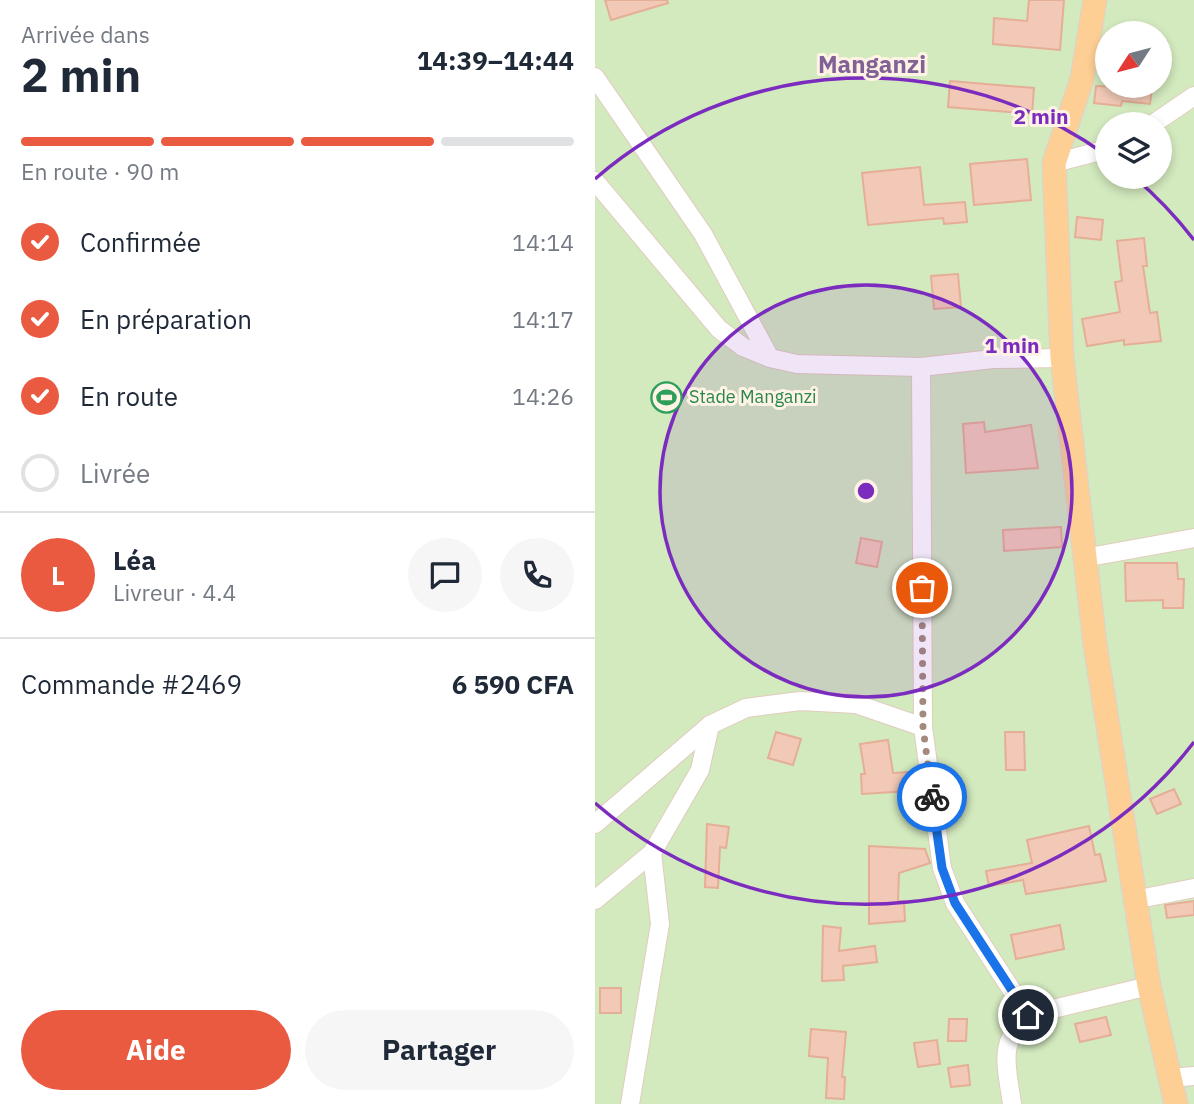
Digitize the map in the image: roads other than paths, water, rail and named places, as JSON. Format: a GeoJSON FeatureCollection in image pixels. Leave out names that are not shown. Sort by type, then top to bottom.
{"type":"FeatureCollection","features":[{"type":"Feature","properties":{"kind":"main road"},"geometry":{"type":"LineString","coordinates":[[1095,0],[1082,79],[1054,163],[1062,358],[1084,558],[1134,900],[1149,986],[1176,1104]]}},
{"type":"Feature","properties":{"kind":"street"},"geometry":{"type":"LineString","coordinates":[[595,76],[703,234],[770,358]]}},
{"type":"Feature","properties":{"kind":"street"},"geometry":{"type":"LineString","coordinates":[[1171,112],[1194,96]]}},
{"type":"Feature","properties":{"kind":"street"},"geometry":{"type":"LineString","coordinates":[[1054,163],[1095,152]]}},
{"type":"Feature","properties":{"kind":"street"},"geometry":{"type":"LineString","coordinates":[[595,181],[719,329],[743,347],[770,358],[797,364],[921,367],[993,359],[1062,358]]}},
{"type":"Feature","properties":{"kind":"street"},"geometry":{"type":"LineString","coordinates":[[921,367],[923,727],[942,868],[955,903],[1028,1015]]}},
{"type":"Feature","properties":{"kind":"street"},"geometry":{"type":"LineString","coordinates":[[1084,558],[1194,538]]}},
{"type":"Feature","properties":{"kind":"street"},"geometry":{"type":"LineString","coordinates":[[595,824],[710,725],[746,708],[800,701],[856,704],[923,727]]}},
{"type":"Feature","properties":{"kind":"street"},"geometry":{"type":"LineString","coordinates":[[595,900],[652,853],[700,769],[710,725]]}},
{"type":"Feature","properties":{"kind":"street"},"geometry":{"type":"LineString","coordinates":[[630,1104],[660,924],[652,853]]}},
{"type":"Feature","properties":{"kind":"street"},"geometry":{"type":"LineString","coordinates":[[1134,900],[1194,888]]}},
{"type":"Feature","properties":{"kind":"street"},"geometry":{"type":"LineString","coordinates":[[1012,1104],[1007,1043],[1013,1028],[1028,1015],[1149,986]]}},
{"type":"Feature","properties":{"kind":"street"},"geometry":{"type":"LineString","coordinates":[[1170,1078],[1194,1076]]}},
{"type":"Feature","properties":{"kind":"place","name":"Stade Manganzi"},"geometry":{"type":"Point","coordinates":[666,397]}},
{"type":"Feature","properties":{"kind":"district","name":"Manganzi"},"geometry":{"type":"Point","coordinates":[872,65]}}]}
